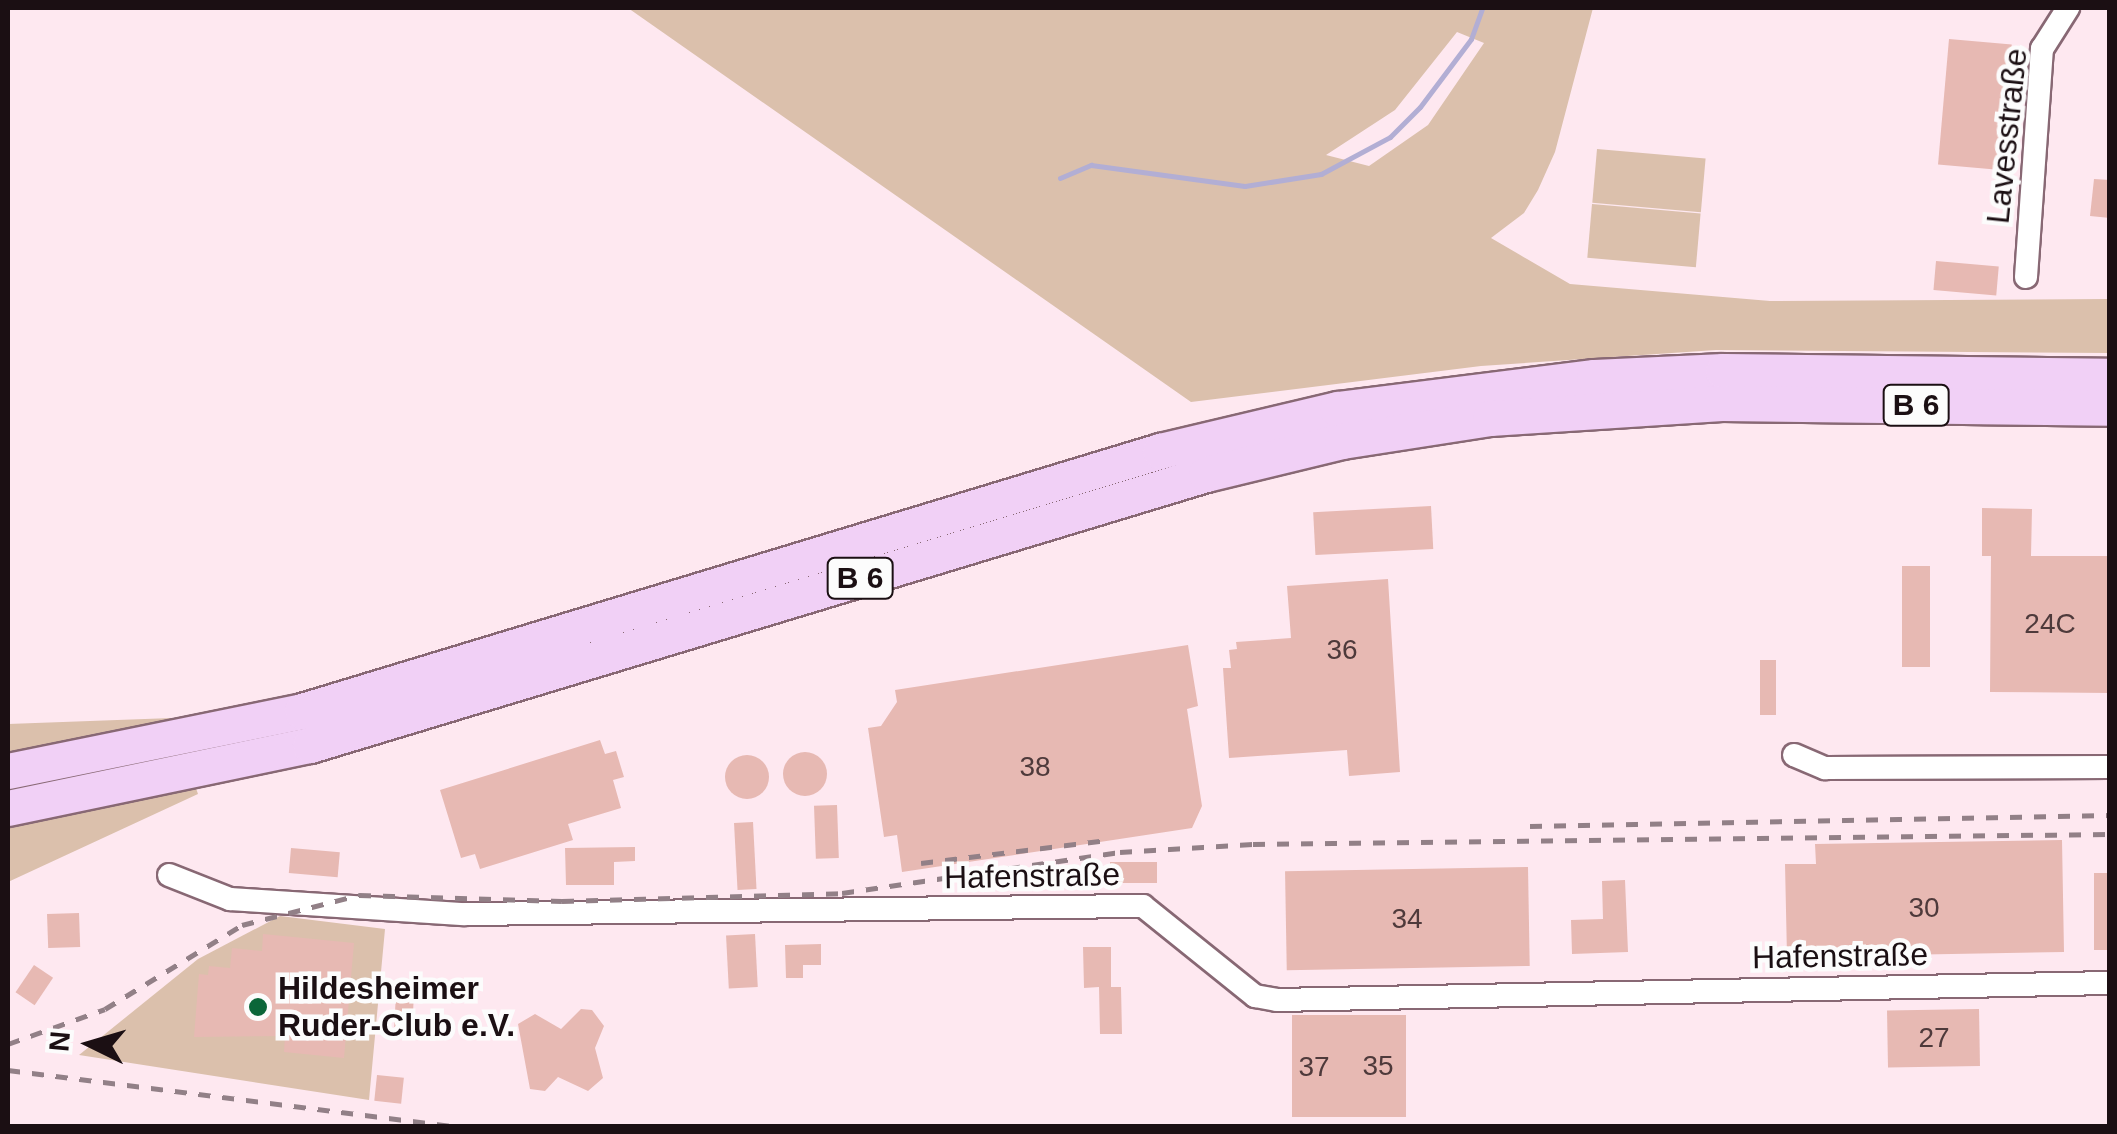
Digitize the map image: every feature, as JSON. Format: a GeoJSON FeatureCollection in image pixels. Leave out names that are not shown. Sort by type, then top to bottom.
{"type":"FeatureCollection","features":[{"type":"Feature","properties":{"kind":"main road","name":"B 6"},"geometry":{"type":"LineString","coordinates":[[8,771],[302,712],[1142,456],[1338,409],[1486,386],[1686,372],[2110,376]]}},
{"type":"Feature","properties":{"kind":"main road","name":"B 6"},"geometry":{"type":"LineString","coordinates":[[8,808],[310,745],[1206,474],[1342,441],[1490,418],[1722,402],[2110,408]]}},
{"type":"Feature","properties":{"kind":"street","name":"Lavesstraße"},"geometry":{"type":"LineString","coordinates":[[2026,276],[2042,49],[2068,8]]}},
{"type":"Feature","properties":{"kind":"street"},"geometry":{"type":"LineString","coordinates":[[1794,755],[1825,768],[2110,767]]}},
{"type":"Feature","properties":{"kind":"street","name":"Hafenstraße"},"geometry":{"type":"LineString","coordinates":[[169,875],[230,900],[465,914],[1143,906],[1255,996],[1277,1000],[2110,983]]}},
{"type":"Feature","properties":{"kind":"shaded area"},"geometry":{"type":"Polygon","coordinates":[[[628,8],[1593,8],[1555,152],[1524,213],[1491,238],[1570,284],[1770,301],[2109,299],[2109,353],[1716,350],[1481,366],[1191,402],[628,8]],[[1457,32],[1395,110],[1326,155],[1369,166],[1428,125],[1484,43],[1457,32]]]}},
{"type":"Feature","properties":{"kind":"shaded area"},"geometry":{"type":"Polygon","coordinates":[[[1597,149],[1706,158],[1701,212],[1592,203],[1597,149]]]}},
{"type":"Feature","properties":{"kind":"shaded area"},"geometry":{"type":"Polygon","coordinates":[[[1592,204],[1701,213],[1696,267],[1587,258],[1592,204]]]}},
{"type":"Feature","properties":{"kind":"shaded area"},"geometry":{"type":"Polygon","coordinates":[[[1169,458],[1173,472],[187,762],[198,794],[8,882],[8,724],[172,718],[183,749],[1169,458]]]}},
{"type":"Feature","properties":{"kind":"shaded area","name":"Hildesheimer Ruder-Club e.V."},"geometry":{"type":"Polygon","coordinates":[[[280,916],[385,929],[369,1100],[79,1055],[198,959],[280,916]]]}},
{"type":"Feature","properties":{"kind":"building"},"geometry":{"type":"Polygon","coordinates":[[[1949,39],[2012,44],[2001,170],[1938,165],[1949,39]]]}},
{"type":"Feature","properties":{"kind":"building"},"geometry":{"type":"Polygon","coordinates":[[[2094,179],[2110,180],[2110,218],[2090,216],[2094,179]]]}},
{"type":"Feature","properties":{"kind":"building"},"geometry":{"type":"Polygon","coordinates":[[[1936,261],[1999,266],[1996,295],[1933,290],[1936,261]]]}},
{"type":"Feature","properties":{"kind":"building"},"geometry":{"type":"Polygon","coordinates":[[[1431,506],[1433,549],[1315,555],[1313,512],[1431,506]]]}},
{"type":"Feature","properties":{"kind":"building"},"geometry":{"type":"Polygon","coordinates":[[[1982,508],[2032,509],[2031,556],[2110,556],[2110,693],[1990,692],[1991,556],[1982,556],[1982,508]]]}},
{"type":"Feature","properties":{"kind":"building"},"geometry":{"type":"Polygon","coordinates":[[[1902,566],[1930,566],[1930,667],[1902,667],[1902,566]]]}},
{"type":"Feature","properties":{"kind":"building"},"geometry":{"type":"Polygon","coordinates":[[[1388,579],[1400,772],[1349,776],[1347,750],[1229,758],[1223,668],[1231,668],[1229,650],[1237,649],[1236,642],[1291,638],[1287,586],[1388,579]]]}},
{"type":"Feature","properties":{"kind":"building"},"geometry":{"type":"Polygon","coordinates":[[[1188,645],[1198,706],[1187,709],[1202,806],[1192,828],[902,872],[897,835],[884,837],[868,728],[881,726],[897,702],[895,690],[1188,645]]]}},
{"type":"Feature","properties":{"kind":"building"},"geometry":{"type":"Polygon","coordinates":[[[1760,660],[1776,660],[1776,715],[1760,715],[1760,660]]]}},
{"type":"Feature","properties":{"kind":"building"},"geometry":{"type":"Polygon","coordinates":[[[600,740],[605,754],[616,751],[624,777],[613,780],[621,808],[568,824],[573,840],[480,869],[475,854],[461,858],[440,790],[600,740]]]}},
{"type":"Feature","properties":{"kind":"building"},"geometry":{"type":"Polygon","coordinates":[[[805,752],[821,758],[827,774],[821,790],[805,796],[789,790],[783,774],[789,758],[805,752]]]}},
{"type":"Feature","properties":{"kind":"building"},"geometry":{"type":"Polygon","coordinates":[[[747,755],[763,761],[769,777],[763,793],[747,799],[731,793],[725,777],[731,761],[747,755]]]}},
{"type":"Feature","properties":{"kind":"building"},"geometry":{"type":"Polygon","coordinates":[[[837,805],[839,858],[816,859],[814,806],[837,805]]]}},
{"type":"Feature","properties":{"kind":"building"},"geometry":{"type":"Polygon","coordinates":[[[753,822],[757,889],[738,890],[734,823],[753,822]]]}},
{"type":"Feature","properties":{"kind":"building"},"geometry":{"type":"Polygon","coordinates":[[[2062,840],[2064,952],[1787,957],[1785,864],[1816,864],[1815,844],[2062,840]]]}},
{"type":"Feature","properties":{"kind":"building"},"geometry":{"type":"Polygon","coordinates":[[[635,847],[635,861],[614,862],[614,885],[566,885],[565,848],[635,847]]]}},
{"type":"Feature","properties":{"kind":"building"},"geometry":{"type":"Polygon","coordinates":[[[291,848],[340,852],[338,877],[289,873],[291,848]]]}},
{"type":"Feature","properties":{"kind":"building"},"geometry":{"type":"Polygon","coordinates":[[[1110,862],[1157,862],[1157,883],[1110,883],[1110,862]]]}},
{"type":"Feature","properties":{"kind":"building"},"geometry":{"type":"Polygon","coordinates":[[[1528,867],[1530,966],[1287,970],[1285,871],[1528,867]]]}},
{"type":"Feature","properties":{"kind":"building"},"geometry":{"type":"Polygon","coordinates":[[[2094,873],[2110,873],[2110,950],[2094,950],[2094,873]]]}},
{"type":"Feature","properties":{"kind":"building"},"geometry":{"type":"Polygon","coordinates":[[[1625,880],[1628,952],[1572,954],[1571,920],[1603,919],[1602,881],[1625,880]]]}},
{"type":"Feature","properties":{"kind":"building"},"geometry":{"type":"Polygon","coordinates":[[[79,913],[80,947],[48,948],[47,914],[79,913]]]}},
{"type":"Feature","properties":{"kind":"building"},"geometry":{"type":"Polygon","coordinates":[[[263,934],[354,943],[344,1058],[284,1052],[285,1036],[194,1037],[199,974],[208,975],[209,966],[230,968],[232,948],[262,951],[263,934]]]}},
{"type":"Feature","properties":{"kind":"building"},"geometry":{"type":"Polygon","coordinates":[[[755,934],[758,987],[729,988],[726,936],[755,934]]]}},
{"type":"Feature","properties":{"kind":"building"},"geometry":{"type":"Polygon","coordinates":[[[821,944],[821,965],[803,965],[803,978],[786,978],[785,945],[821,944]]]}},
{"type":"Feature","properties":{"kind":"building"},"geometry":{"type":"Polygon","coordinates":[[[1083,947],[1111,947],[1111,987],[1121,987],[1122,1034],[1100,1034],[1099,987],[1084,988],[1083,947]]]}},
{"type":"Feature","properties":{"kind":"building"},"geometry":{"type":"Polygon","coordinates":[[[34,965],[53,978],[35,1005],[16,992],[34,965]]]}},
{"type":"Feature","properties":{"kind":"building"},"geometry":{"type":"Polygon","coordinates":[[[396,993],[414,994],[412,1028],[394,1027],[396,993]]]}},
{"type":"Feature","properties":{"kind":"building"},"geometry":{"type":"Polygon","coordinates":[[[581,1009],[592,1010],[604,1026],[595,1048],[603,1078],[588,1091],[558,1077],[545,1091],[530,1089],[518,1024],[535,1014],[561,1029],[581,1009]]]}},
{"type":"Feature","properties":{"kind":"building"},"geometry":{"type":"Polygon","coordinates":[[[1979,1009],[1980,1066],[1888,1068],[1887,1011],[1979,1009]]]}},
{"type":"Feature","properties":{"kind":"building"},"geometry":{"type":"Polygon","coordinates":[[[1292,1015],[1406,1015],[1406,1117],[1292,1117],[1292,1015]]]}},
{"type":"Feature","properties":{"kind":"building"},"geometry":{"type":"Polygon","coordinates":[[[377,1075],[404,1078],[401,1104],[374,1101],[377,1075]]]}},
{"type":"Feature","properties":{"kind":"waterway"},"geometry":{"type":"LineString","coordinates":[[1060,178],[1091,165],[1245,186],[1321,174],[1390,137],[1420,107],[1471,39],[1482,8]]}},
{"type":"Feature","properties":{"kind":"railway"},"geometry":{"type":"LineString","coordinates":[[1530,826],[2110,815]]}},
{"type":"Feature","properties":{"kind":"railway"},"geometry":{"type":"LineString","coordinates":[[8,1044],[105,1009],[242,925],[359,895],[562,901],[842,893],[1120,852],[1253,844],[2110,834]]}},
{"type":"Feature","properties":{"kind":"railway"},"geometry":{"type":"LineString","coordinates":[[921,863],[1108,840]]}},
{"type":"Feature","properties":{"kind":"railway"},"geometry":{"type":"LineString","coordinates":[[8,1070],[451,1126]]}},
{"type":"Feature","properties":{"kind":"railway"},"geometry":{"type":"LineString","coordinates":[[702,1126],[736,1126]]}},
{"type":"Feature","properties":{"kind":"place","name":"Hildesheimer Ruder-Club e.V."},"geometry":{"type":"Point","coordinates":[258,1007]}}]}
